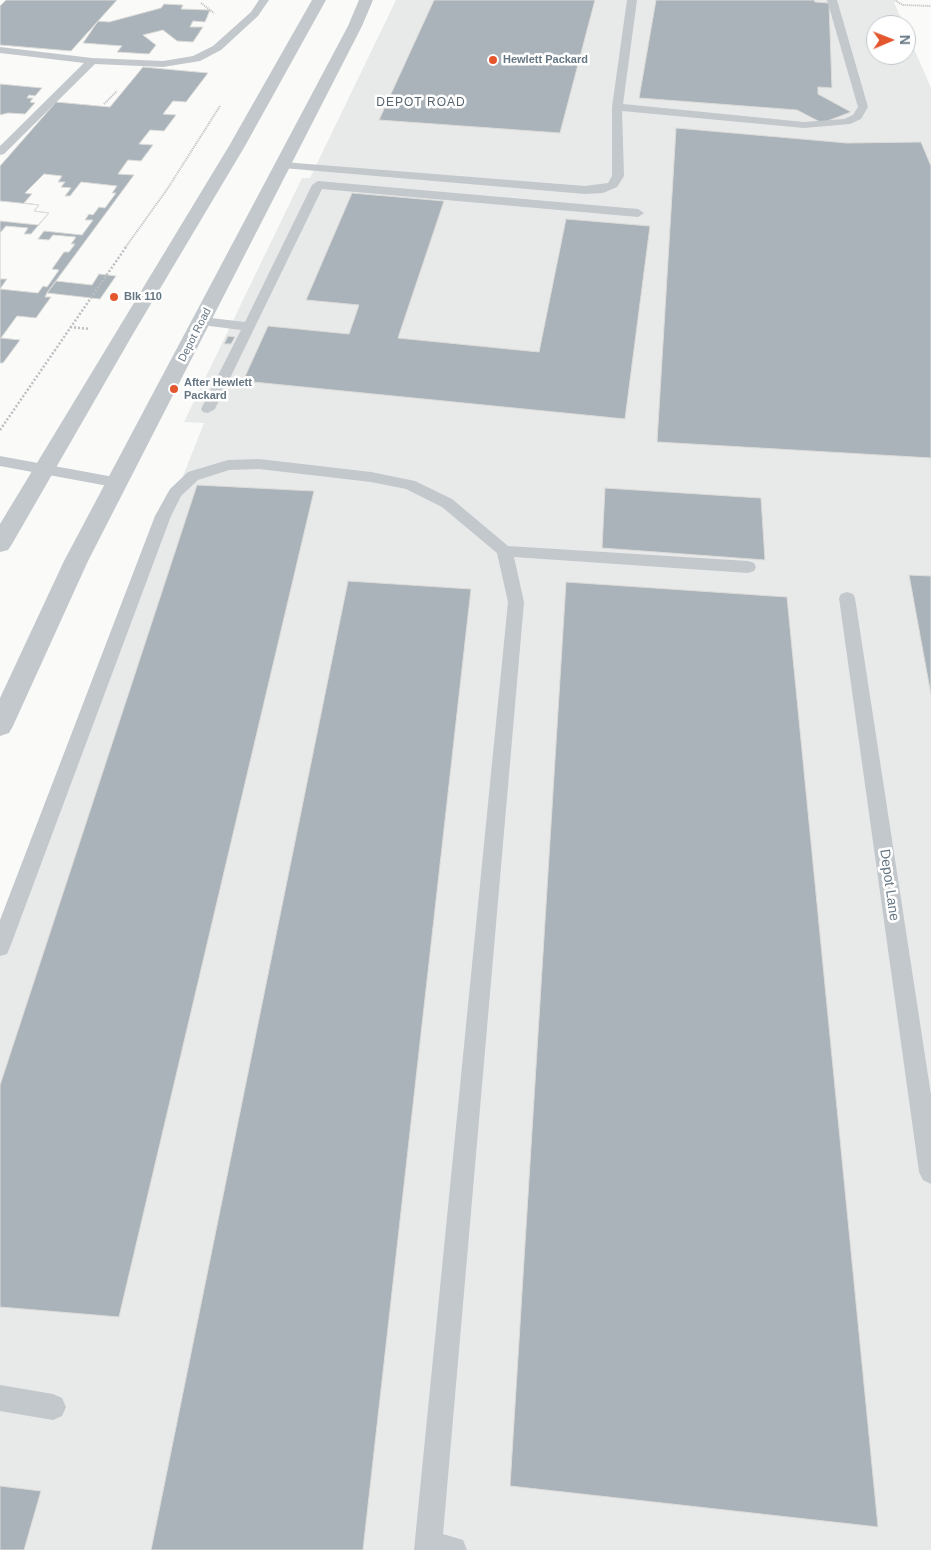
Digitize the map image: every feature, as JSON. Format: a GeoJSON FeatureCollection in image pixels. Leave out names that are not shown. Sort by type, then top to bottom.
{"type":"FeatureCollection","features":[{"type":"Feature","properties":{"kind":"street"},"geometry":{"type":"LineString","coordinates":[[0,544],[237,146],[319,0]]}},
{"type":"Feature","properties":{"kind":"street","name":"Depot Road"},"geometry":{"type":"LineString","coordinates":[[0,726],[76,561],[119,483],[366,0]]}},
{"type":"Feature","properties":{"kind":"lane"},"geometry":{"type":"LineString","coordinates":[[0,50],[92,61],[162,64],[196,59],[217,48],[255,14],[264,0]]}},
{"type":"Feature","properties":{"kind":"lane"},"geometry":{"type":"LineString","coordinates":[[283,165],[585,190],[602,189],[613,185],[618,176],[617,107],[632,0]]}},
{"type":"Feature","properties":{"kind":"lane"},"geometry":{"type":"LineString","coordinates":[[617,107],[804,125],[846,122],[858,117],[863,107],[832,0]]}},
{"type":"Feature","properties":{"kind":"lane"},"geometry":{"type":"LineString","coordinates":[[0,152],[92,61]]}},
{"type":"Feature","properties":{"kind":"lane"},"geometry":{"type":"LineString","coordinates":[[208,409],[318,185],[638,213]]}},
{"type":"Feature","properties":{"kind":"lane"},"geometry":{"type":"LineString","coordinates":[[202,321],[249,327]]}},
{"type":"Feature","properties":{"kind":"lane"},"geometry":{"type":"LineString","coordinates":[[0,460],[119,483]]}},
{"type":"Feature","properties":{"kind":"lane"},"geometry":{"type":"LineString","coordinates":[[0,947],[163,516],[175,494],[193,476],[228,465],[259,464],[371,477],[410,485],[447,503],[504,551],[748,567]]}},
{"type":"Feature","properties":{"kind":"lane"},"geometry":{"type":"LineString","coordinates":[[437,1549],[516,602],[504,551]]}},
{"type":"Feature","properties":{"kind":"lane","name":"Depot Lane"},"geometry":{"type":"LineString","coordinates":[[848,598],[931,1172]]}},
{"type":"Feature","properties":{"kind":"lane"},"geometry":{"type":"LineString","coordinates":[[0,1398],[53,1407]]}},
{"type":"Feature","properties":{"kind":"path"},"geometry":{"type":"LineString","coordinates":[[894,0],[903,5],[931,6]]}},
{"type":"Feature","properties":{"kind":"path"},"geometry":{"type":"LineString","coordinates":[[0,430],[87,302],[168,188],[222,104]]}},
{"type":"Feature","properties":{"kind":"shaded area"},"geometry":{"type":"Polygon","coordinates":[[[396,0],[893,0],[900,15],[866,15],[866,65],[916,65],[916,53],[931,88],[931,1550],[0,1550],[0,939],[204,423],[184,422],[302,178],[310,178],[396,0]]]}},
{"type":"Feature","properties":{"kind":"building"},"geometry":{"type":"Polygon","coordinates":[[[6,0],[117,0],[71,51],[0,45],[0,6],[6,0]]]}},
{"type":"Feature","properties":{"kind":"building","name":"Hewlett Packard"},"geometry":{"type":"Polygon","coordinates":[[[434,0],[595,0],[560,133],[379,120],[434,0]]]}},
{"type":"Feature","properties":{"kind":"building"},"geometry":{"type":"Polygon","coordinates":[[[656,0],[814,0],[815,2],[829,3],[832,88],[818,87],[818,94],[851,112],[822,123],[797,110],[639,98],[656,0]]]}},
{"type":"Feature","properties":{"kind":"building"},"geometry":{"type":"Polygon","coordinates":[[[164,4],[183,5],[181,9],[210,10],[205,22],[193,21],[190,27],[203,27],[193,42],[177,41],[163,30],[143,35],[156,45],[149,54],[117,52],[122,46],[83,43],[98,21],[109,22],[161,8],[164,4]]]}},
{"type":"Feature","properties":{"kind":"building"},"geometry":{"type":"Polygon","coordinates":[[[143,67],[208,73],[186,102],[173,101],[163,114],[176,115],[164,131],[150,130],[139,144],[153,145],[141,161],[128,160],[118,174],[134,175],[47,293],[45,297],[51,297],[36,318],[17,316],[1,338],[20,340],[3,363],[0,363],[0,221],[38,225],[49,213],[34,211],[39,205],[0,201],[0,166],[56,102],[110,107],[143,67]]]}},
{"type":"Feature","properties":{"kind":"building"},"geometry":{"type":"Polygon","coordinates":[[[0,84],[42,88],[35,96],[29,95],[27,98],[33,98],[30,102],[35,103],[25,114],[8,113],[0,115],[0,84]]]}},
{"type":"Feature","properties":{"kind":"building"},"geometry":{"type":"Polygon","coordinates":[[[676,128],[847,143],[921,142],[931,166],[931,458],[657,442],[676,128]]]}},
{"type":"Feature","properties":{"kind":"building"},"geometry":{"type":"Polygon","coordinates":[[[44,174],[62,176],[58,182],[65,182],[61,187],[71,188],[65,196],[70,196],[81,182],[117,186],[112,193],[116,193],[105,208],[99,207],[93,215],[89,214],[85,220],[93,220],[82,235],[44,231],[38,239],[49,240],[53,235],[76,237],[71,244],[75,244],[69,252],[64,252],[52,269],[59,270],[47,287],[43,286],[38,293],[0,289],[7,279],[0,279],[0,233],[6,226],[28,228],[24,234],[31,234],[49,213],[34,211],[39,205],[24,203],[32,194],[25,193],[44,174]]]}},
{"type":"Feature","properties":{"kind":"building"},"geometry":{"type":"Polygon","coordinates":[[[352,193],[444,201],[398,338],[539,352],[566,219],[650,226],[625,419],[243,381],[268,326],[349,334],[359,305],[306,300],[352,193]]]}},
{"type":"Feature","properties":{"kind":"building"},"geometry":{"type":"Polygon","coordinates":[[[99,274],[116,276],[100,299],[47,293],[56,281],[92,285],[99,274]]]}},
{"type":"Feature","properties":{"kind":"building"},"geometry":{"type":"Polygon","coordinates":[[[228,336],[235,337],[231,344],[224,344],[228,336]]]}},
{"type":"Feature","properties":{"kind":"building"},"geometry":{"type":"Polygon","coordinates":[[[197,485],[314,491],[119,1317],[0,1307],[0,1085],[197,485]]]}},
{"type":"Feature","properties":{"kind":"building"},"geometry":{"type":"Polygon","coordinates":[[[605,488],[761,498],[765,560],[602,548],[605,488]]]}},
{"type":"Feature","properties":{"kind":"building"},"geometry":{"type":"Polygon","coordinates":[[[909,575],[931,576],[931,695],[909,575]]]}},
{"type":"Feature","properties":{"kind":"building"},"geometry":{"type":"Polygon","coordinates":[[[348,581],[471,589],[363,1550],[151,1550],[348,581]]]}},
{"type":"Feature","properties":{"kind":"building"},"geometry":{"type":"Polygon","coordinates":[[[566,582],[787,597],[878,1527],[510,1486],[566,582]]]}},
{"type":"Feature","properties":{"kind":"building"},"geometry":{"type":"Polygon","coordinates":[[[0,1486],[41,1491],[24,1550],[0,1550],[0,1486]]]}},
{"type":"Feature","properties":{"kind":"place","name":"Hewlett Packard"},"geometry":{"type":"Point","coordinates":[493,60]}},
{"type":"Feature","properties":{"kind":"place","name":"Blk 110"},"geometry":{"type":"Point","coordinates":[114,297]}},
{"type":"Feature","properties":{"kind":"place","name":"After Hewlett Packard"},"geometry":{"type":"Point","coordinates":[174,389]}},
{"type":"Feature","properties":{"kind":"district","name":"DEPOT ROAD"},"geometry":{"type":"Point","coordinates":[421,103]}}]}
